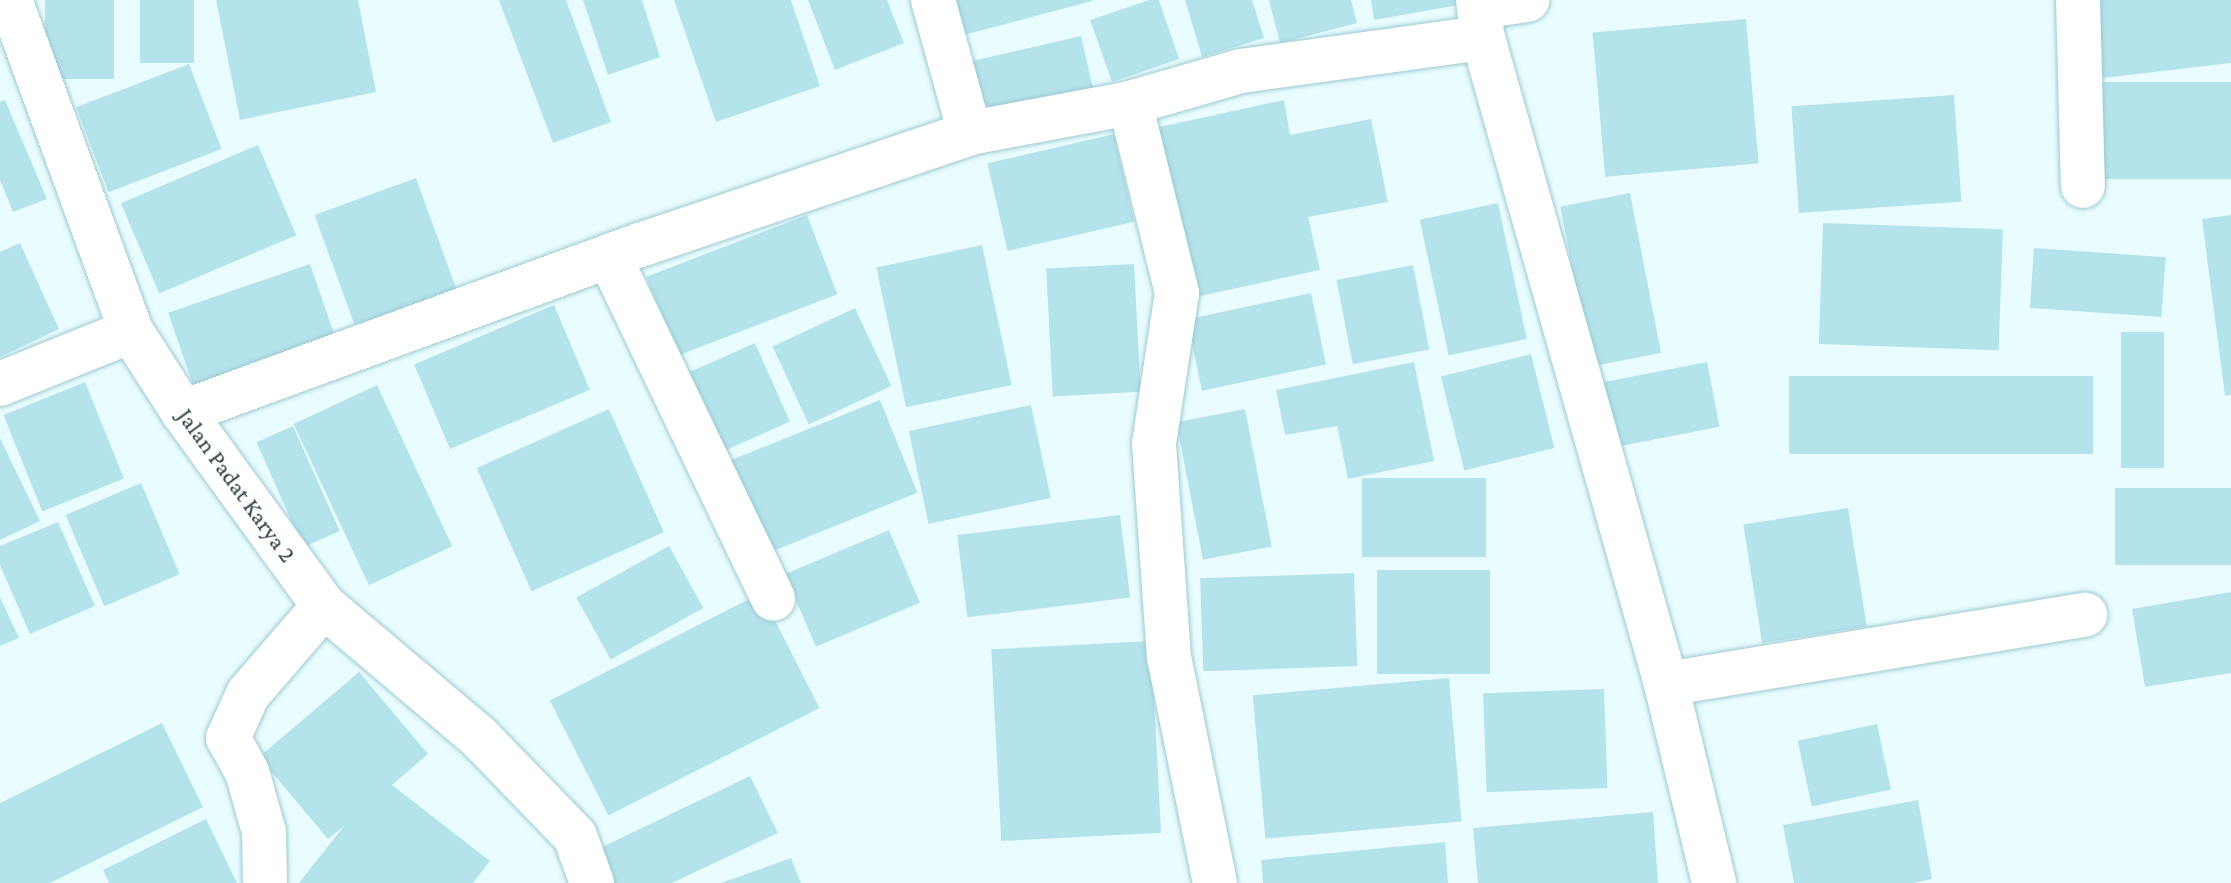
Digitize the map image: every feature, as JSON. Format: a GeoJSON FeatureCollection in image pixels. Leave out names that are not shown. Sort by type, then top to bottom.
{"type":"FeatureCollection","features":[{"type":"Feature","properties":{"kind":"street","name":"Jalan Padat Karya 2"},"geometry":{"type":"LineString","coordinates":[[10,0],[131,331],[183,412],[324,606],[478,736],[532,791],[575,836],[592,883]]}},
{"type":"Feature","properties":{"kind":"street"},"geometry":{"type":"LineString","coordinates":[[933,0],[970,133]]}},
{"type":"Feature","properties":{"kind":"street"},"geometry":{"type":"LineString","coordinates":[[183,412],[609,256],[970,133],[1130,103],[1241,71],[1480,15],[1527,0]]}},
{"type":"Feature","properties":{"kind":"street"},"geometry":{"type":"LineString","coordinates":[[2078,0],[2083,186]]}},
{"type":"Feature","properties":{"kind":"street"},"geometry":{"type":"LineString","coordinates":[[1480,15],[1666,684],[1714,883]]}},
{"type":"Feature","properties":{"kind":"street"},"geometry":{"type":"LineString","coordinates":[[1130,103],[1177,293],[1154,444],[1169,657],[1215,883]]}},
{"type":"Feature","properties":{"kind":"street"},"geometry":{"type":"LineString","coordinates":[[609,256],[773,599]]}},
{"type":"Feature","properties":{"kind":"street"},"geometry":{"type":"LineString","coordinates":[[0,384],[131,331]]}},
{"type":"Feature","properties":{"kind":"street"},"geometry":{"type":"LineString","coordinates":[[265,883],[264,832],[247,772],[228,738],[248,694],[324,606]]}},
{"type":"Feature","properties":{"kind":"street"},"geometry":{"type":"LineString","coordinates":[[1666,684],[2085,615]]}},
{"type":"Feature","properties":{"kind":"building"},"geometry":{"type":"Polygon","coordinates":[[[45,0],[114,0],[114,79],[45,79],[45,0]]]}},
{"type":"Feature","properties":{"kind":"building"},"geometry":{"type":"Polygon","coordinates":[[[140,0],[194,0],[194,63],[140,63],[140,0]]]}},
{"type":"Feature","properties":{"kind":"building"},"geometry":{"type":"Polygon","coordinates":[[[216,0],[358,0],[376,92],[240,120],[216,0]]]}},
{"type":"Feature","properties":{"kind":"building"},"geometry":{"type":"Polygon","coordinates":[[[499,0],[566,0],[611,122],[553,143],[499,0]]]}},
{"type":"Feature","properties":{"kind":"building"},"geometry":{"type":"Polygon","coordinates":[[[583,0],[642,0],[660,57],[608,75],[583,0]]]}},
{"type":"Feature","properties":{"kind":"building"},"geometry":{"type":"Polygon","coordinates":[[[674,0],[791,0],[820,86],[716,122],[674,0]]]}},
{"type":"Feature","properties":{"kind":"building"},"geometry":{"type":"Polygon","coordinates":[[[808,0],[887,0],[904,43],[835,70],[808,0]]]}},
{"type":"Feature","properties":{"kind":"building"},"geometry":{"type":"Polygon","coordinates":[[[955,0],[1092,0],[1092,1],[964,35],[955,0]]]}},
{"type":"Feature","properties":{"kind":"building"},"geometry":{"type":"Polygon","coordinates":[[[1149,0],[1159,0],[1179,59],[1112,82],[1090,20],[1149,0]]]}},
{"type":"Feature","properties":{"kind":"building"},"geometry":{"type":"Polygon","coordinates":[[[1185,0],[1252,0],[1264,38],[1202,57],[1185,0]]]}},
{"type":"Feature","properties":{"kind":"building"},"geometry":{"type":"Polygon","coordinates":[[[1269,0],[1351,0],[1357,23],[1280,43],[1269,0]]]}},
{"type":"Feature","properties":{"kind":"building"},"geometry":{"type":"Polygon","coordinates":[[[1371,0],[1458,0],[1459,5],[1374,20],[1371,0]]]}},
{"type":"Feature","properties":{"kind":"building"},"geometry":{"type":"Polygon","coordinates":[[[2093,0],[2231,0],[2231,63],[2103,78],[2093,0]]]}},
{"type":"Feature","properties":{"kind":"building"},"geometry":{"type":"Polygon","coordinates":[[[1746,19],[1759,163],[1605,177],[1593,32],[1746,19]]]}},
{"type":"Feature","properties":{"kind":"building"},"geometry":{"type":"Polygon","coordinates":[[[1081,36],[1094,92],[982,117],[969,62],[1081,36]]]}},
{"type":"Feature","properties":{"kind":"building"},"geometry":{"type":"Polygon","coordinates":[[[189,64],[222,149],[109,192],[76,107],[189,64]]]}},
{"type":"Feature","properties":{"kind":"building"},"geometry":{"type":"Polygon","coordinates":[[[2096,82],[2231,82],[2231,179],[2096,179],[2096,82]]]}},
{"type":"Feature","properties":{"kind":"building"},"geometry":{"type":"Polygon","coordinates":[[[1954,95],[1961,202],[1799,213],[1791,106],[1954,95]]]}},
{"type":"Feature","properties":{"kind":"building"},"geometry":{"type":"Polygon","coordinates":[[[5,100],[47,199],[13,212],[0,180],[0,102],[5,100]]]}},
{"type":"Feature","properties":{"kind":"building"},"geometry":{"type":"Polygon","coordinates":[[[1284,100],[1290,135],[1371,119],[1388,202],[1308,217],[1320,270],[1191,298],[1155,128],[1284,100]]]}},
{"type":"Feature","properties":{"kind":"building"},"geometry":{"type":"Polygon","coordinates":[[[1114,134],[1134,222],[1008,251],[987,163],[1114,134]]]}},
{"type":"Feature","properties":{"kind":"building"},"geometry":{"type":"Polygon","coordinates":[[[258,145],[296,235],[159,293],[121,203],[258,145]]]}},
{"type":"Feature","properties":{"kind":"building"},"geometry":{"type":"Polygon","coordinates":[[[416,178],[462,305],[361,342],[315,215],[416,178]]]}},
{"type":"Feature","properties":{"kind":"building"},"geometry":{"type":"Polygon","coordinates":[[[1630,193],[1661,353],[1591,367],[1560,207],[1630,193]]]}},
{"type":"Feature","properties":{"kind":"building"},"geometry":{"type":"Polygon","coordinates":[[[1498,203],[1527,339],[1449,356],[1420,220],[1498,203]]]}},
{"type":"Feature","properties":{"kind":"building"},"geometry":{"type":"Polygon","coordinates":[[[807,215],[837,294],[677,356],[646,277],[807,215]]]}},
{"type":"Feature","properties":{"kind":"building"},"geometry":{"type":"Polygon","coordinates":[[[2231,215],[2231,395],[2225,396],[2202,219],[2231,215]]]}},
{"type":"Feature","properties":{"kind":"building"},"geometry":{"type":"Polygon","coordinates":[[[1823,223],[2003,229],[1999,350],[1819,344],[1823,223]]]}},
{"type":"Feature","properties":{"kind":"building"},"geometry":{"type":"Polygon","coordinates":[[[20,243],[59,329],[0,357],[0,252],[20,243]]]}},
{"type":"Feature","properties":{"kind":"building"},"geometry":{"type":"Polygon","coordinates":[[[982,245],[1012,385],[906,407],[876,267],[982,245]]]}},
{"type":"Feature","properties":{"kind":"building"},"geometry":{"type":"Polygon","coordinates":[[[2034,248],[2166,257],[2161,317],[2030,308],[2034,248]]]}},
{"type":"Feature","properties":{"kind":"building"},"geometry":{"type":"Polygon","coordinates":[[[310,264],[340,350],[198,399],[168,313],[310,264]]]}},
{"type":"Feature","properties":{"kind":"building"},"geometry":{"type":"Polygon","coordinates":[[[1134,264],[1141,392],[1053,396],[1046,269],[1134,264]]]}},
{"type":"Feature","properties":{"kind":"building"},"geometry":{"type":"Polygon","coordinates":[[[1413,265],[1429,349],[1353,364],[1336,280],[1413,265]]]}},
{"type":"Feature","properties":{"kind":"building"},"geometry":{"type":"Polygon","coordinates":[[[1311,293],[1326,364],[1202,391],[1187,319],[1311,293]]]}},
{"type":"Feature","properties":{"kind":"building"},"geometry":{"type":"Polygon","coordinates":[[[554,305],[590,390],[450,449],[414,364],[554,305]]]}},
{"type":"Feature","properties":{"kind":"building"},"geometry":{"type":"Polygon","coordinates":[[[855,308],[891,386],[809,424],[773,346],[855,308]]]}},
{"type":"Feature","properties":{"kind":"building"},"geometry":{"type":"Polygon","coordinates":[[[2121,332],[2164,332],[2164,468],[2121,468],[2121,332]]]}},
{"type":"Feature","properties":{"kind":"building"},"geometry":{"type":"Polygon","coordinates":[[[755,343],[790,422],[717,454],[682,376],[755,343]]]}},
{"type":"Feature","properties":{"kind":"building"},"geometry":{"type":"Polygon","coordinates":[[[1531,354],[1554,448],[1464,471],[1441,376],[1531,354]]]}},
{"type":"Feature","properties":{"kind":"building"},"geometry":{"type":"Polygon","coordinates":[[[1414,362],[1434,461],[1348,479],[1337,426],[1285,435],[1276,390],[1414,362]]]}},
{"type":"Feature","properties":{"kind":"building"},"geometry":{"type":"Polygon","coordinates":[[[1707,362],[1720,427],[1615,447],[1602,382],[1707,362]]]}},
{"type":"Feature","properties":{"kind":"building"},"geometry":{"type":"Polygon","coordinates":[[[1789,376],[2093,376],[2093,454],[1789,454],[1789,376]]]}},
{"type":"Feature","properties":{"kind":"building"},"geometry":{"type":"Polygon","coordinates":[[[85,382],[124,478],[42,511],[3,415],[85,382]]]}},
{"type":"Feature","properties":{"kind":"building"},"geometry":{"type":"Polygon","coordinates":[[[377,385],[452,546],[369,585],[294,424],[377,385]]]}},
{"type":"Feature","properties":{"kind":"building"},"geometry":{"type":"Polygon","coordinates":[[[880,400],[917,493],[763,555],[725,463],[880,400]]]}},
{"type":"Feature","properties":{"kind":"building"},"geometry":{"type":"Polygon","coordinates":[[[1031,405],[1051,498],[928,524],[909,431],[1031,405]]]}},
{"type":"Feature","properties":{"kind":"building"},"geometry":{"type":"Polygon","coordinates":[[[609,409],[664,532],[531,591],[477,468],[609,409]]]}},
{"type":"Feature","properties":{"kind":"building"},"geometry":{"type":"Polygon","coordinates":[[[1245,409],[1272,546],[1203,560],[1176,422],[1245,409]]]}},
{"type":"Feature","properties":{"kind":"building"},"geometry":{"type":"Polygon","coordinates":[[[293,426],[340,531],[303,547],[256,442],[293,426]]]}},
{"type":"Feature","properties":{"kind":"building"},"geometry":{"type":"Polygon","coordinates":[[[0,438],[40,521],[0,540],[0,438]]]}},
{"type":"Feature","properties":{"kind":"building"},"geometry":{"type":"Polygon","coordinates":[[[1362,478],[1486,478],[1486,557],[1362,557],[1362,478]]]}},
{"type":"Feature","properties":{"kind":"building"},"geometry":{"type":"Polygon","coordinates":[[[141,483],[180,574],[104,606],[66,515],[141,483]]]}},
{"type":"Feature","properties":{"kind":"building"},"geometry":{"type":"Polygon","coordinates":[[[2115,488],[2231,488],[2231,565],[2115,565],[2115,488]]]}},
{"type":"Feature","properties":{"kind":"building"},"geometry":{"type":"Polygon","coordinates":[[[1848,508],[1867,627],[1762,643],[1743,525],[1848,508]]]}},
{"type":"Feature","properties":{"kind":"building"},"geometry":{"type":"Polygon","coordinates":[[[1120,515],[1130,597],[967,617],[957,535],[1120,515]]]}},
{"type":"Feature","properties":{"kind":"building"},"geometry":{"type":"Polygon","coordinates":[[[58,522],[95,606],[30,634],[0,565],[0,546],[58,522]]]}},
{"type":"Feature","properties":{"kind":"building"},"geometry":{"type":"Polygon","coordinates":[[[889,530],[920,603],[816,647],[785,574],[889,530]]]}},
{"type":"Feature","properties":{"kind":"building"},"geometry":{"type":"Polygon","coordinates":[[[669,546],[703,608],[611,659],[576,597],[669,546]]]}},
{"type":"Feature","properties":{"kind":"building"},"geometry":{"type":"Polygon","coordinates":[[[1377,570],[1490,570],[1490,674],[1377,674],[1377,570]]]}},
{"type":"Feature","properties":{"kind":"building"},"geometry":{"type":"Polygon","coordinates":[[[1354,573],[1357,666],[1203,671],[1200,578],[1354,573]]]}},
{"type":"Feature","properties":{"kind":"building"},"geometry":{"type":"Polygon","coordinates":[[[2231,592],[2231,673],[2145,687],[2132,609],[2231,592]]]}},
{"type":"Feature","properties":{"kind":"building"},"geometry":{"type":"Polygon","coordinates":[[[761,593],[820,708],[608,816],[550,701],[761,593]]]}},
{"type":"Feature","properties":{"kind":"building"},"geometry":{"type":"Polygon","coordinates":[[[0,597],[19,638],[0,646],[0,597]]]}},
{"type":"Feature","properties":{"kind":"building"},"geometry":{"type":"Polygon","coordinates":[[[1151,641],[1161,833],[1001,841],[991,649],[1151,641]]]}},
{"type":"Feature","properties":{"kind":"building"},"geometry":{"type":"Polygon","coordinates":[[[359,672],[428,754],[392,785],[490,861],[473,883],[299,883],[344,826],[328,839],[259,757],[359,672]]]}},
{"type":"Feature","properties":{"kind":"building"},"geometry":{"type":"Polygon","coordinates":[[[1449,678],[1462,821],[1265,839],[1253,695],[1449,678]]]}},
{"type":"Feature","properties":{"kind":"building"},"geometry":{"type":"Polygon","coordinates":[[[1604,689],[1607,788],[1487,792],[1483,693],[1604,689]]]}},
{"type":"Feature","properties":{"kind":"building"},"geometry":{"type":"Polygon","coordinates":[[[162,723],[203,807],[50,883],[0,883],[0,803],[162,723]]]}},
{"type":"Feature","properties":{"kind":"building"},"geometry":{"type":"Polygon","coordinates":[[[1877,724],[1891,790],[1812,806],[1798,741],[1877,724]]]}},
{"type":"Feature","properties":{"kind":"building"},"geometry":{"type":"Polygon","coordinates":[[[750,776],[778,833],[672,883],[614,883],[598,849],[750,776]]]}},
{"type":"Feature","properties":{"kind":"building"},"geometry":{"type":"Polygon","coordinates":[[[1918,800],[1932,879],[1913,883],[1794,883],[1783,825],[1918,800]]]}},
{"type":"Feature","properties":{"kind":"building"},"geometry":{"type":"Polygon","coordinates":[[[1653,812],[1658,883],[1478,883],[1473,828],[1653,812]]]}},
{"type":"Feature","properties":{"kind":"building"},"geometry":{"type":"Polygon","coordinates":[[[206,819],[237,883],[109,883],[103,870],[206,819]]]}},
{"type":"Feature","properties":{"kind":"building"},"geometry":{"type":"Polygon","coordinates":[[[1445,842],[1448,883],[1263,883],[1261,860],[1445,842]]]}},
{"type":"Feature","properties":{"kind":"building"},"geometry":{"type":"Polygon","coordinates":[[[791,858],[801,883],[721,883],[791,858]]]}}]}
